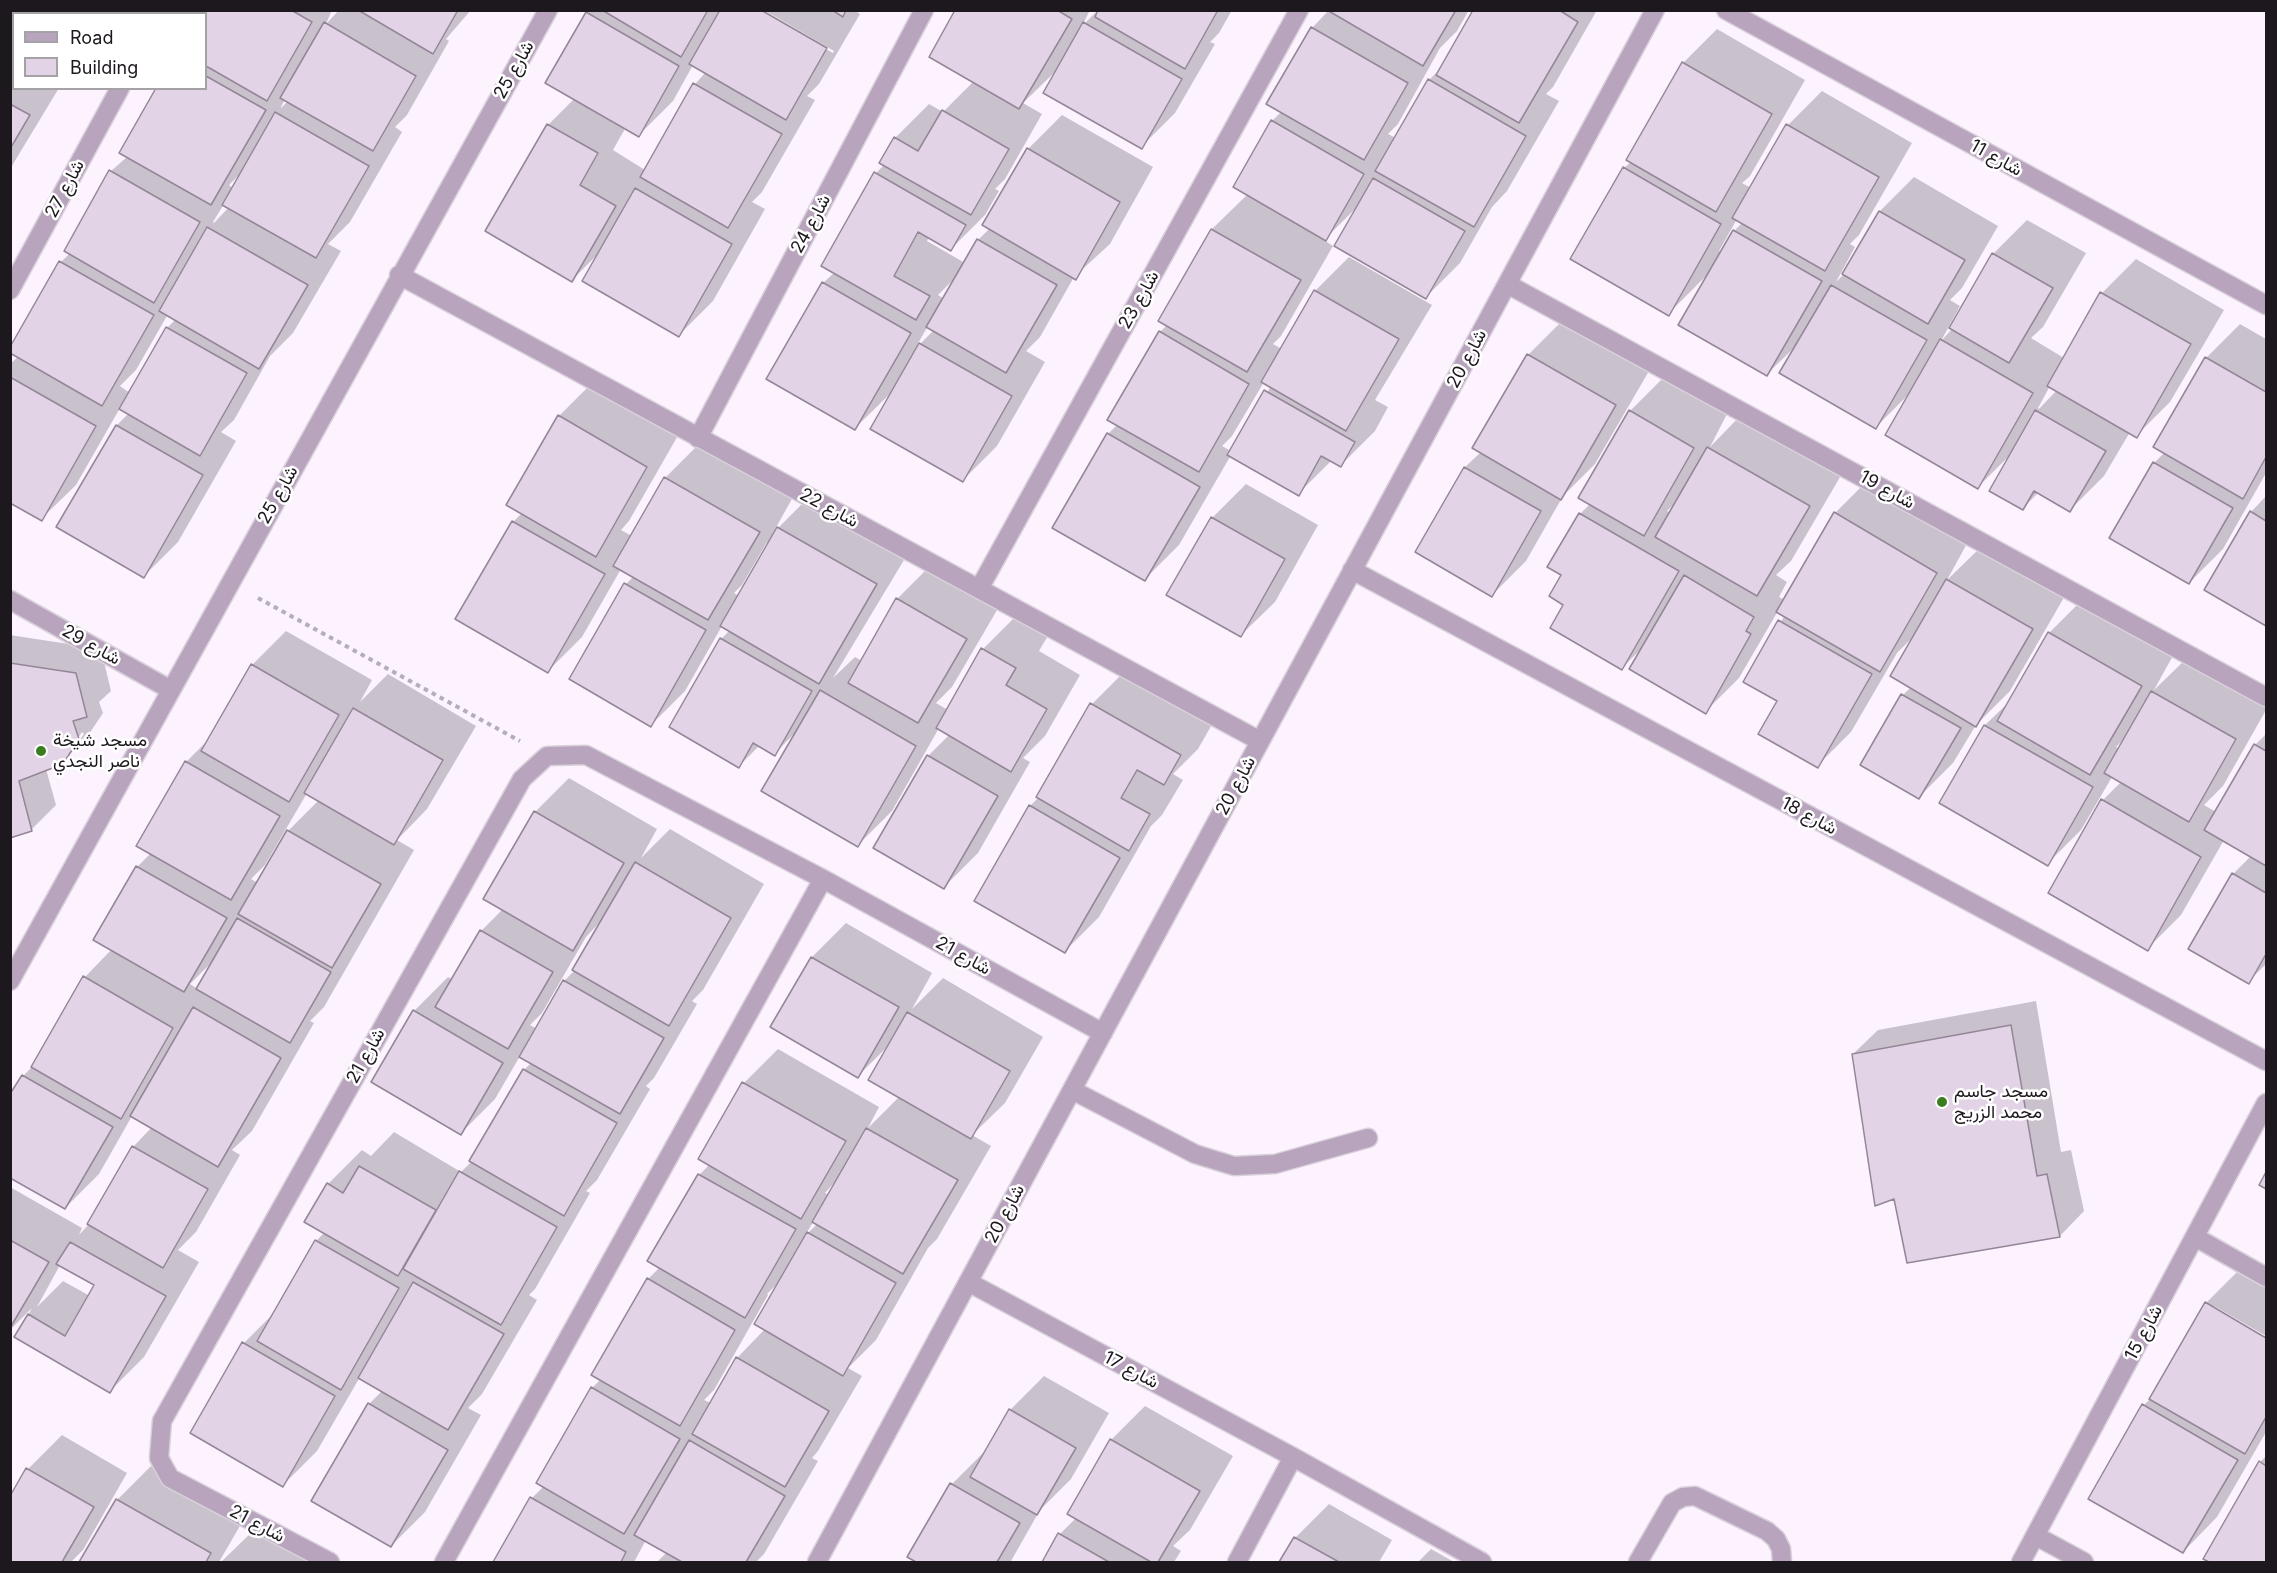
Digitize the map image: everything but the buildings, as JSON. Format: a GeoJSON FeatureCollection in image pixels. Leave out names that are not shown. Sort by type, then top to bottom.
{"type":"FeatureCollection","features":[{"type":"Feature","properties":{"kind":"street","name":"شارع 25"},"geometry":{"type":"LineString","coordinates":[[11,980],[399,275],[548,10]]}},
{"type":"Feature","properties":{"kind":"street","name":"شارع 24"},"geometry":{"type":"LineString","coordinates":[[698,438],[924,10]]}},
{"type":"Feature","properties":{"kind":"street","name":"شارع 23"},"geometry":{"type":"LineString","coordinates":[[979,589],[1299,10]]}},
{"type":"Feature","properties":{"kind":"street","name":"شارع 20"},"geometry":{"type":"LineString","coordinates":[[817,1563],[1655,10]]}},
{"type":"Feature","properties":{"kind":"street","name":"شارع 11"},"geometry":{"type":"LineString","coordinates":[[1726,10],[2266,305]]}},
{"type":"Feature","properties":{"kind":"street","name":"شارع 27"},"geometry":{"type":"LineString","coordinates":[[10,290],[119,90]]}},
{"type":"Feature","properties":{"kind":"street","name":"شارع 22"},"geometry":{"type":"LineString","coordinates":[[399,275],[1260,741]]}},
{"type":"Feature","properties":{"kind":"street","name":"شارع 19"},"geometry":{"type":"LineString","coordinates":[[1507,284],[2266,697]]}},
{"type":"Feature","properties":{"kind":"street","name":"شارع 18"},"geometry":{"type":"LineString","coordinates":[[1352,570],[2266,1061]]}},
{"type":"Feature","properties":{"kind":"street","name":"شارع 29"},"geometry":{"type":"LineString","coordinates":[[10,600],[171,690]]}},
{"type":"Feature","properties":{"kind":"street","name":"شارع 21"},"geometry":{"type":"LineString","coordinates":[[330,1563],[170,1478],[159,1458],[162,1421],[522,779],[547,756],[586,755],[823,879],[1103,1033]]}},
{"type":"Feature","properties":{"kind":"street"},"geometry":{"type":"LineString","coordinates":[[444,1563],[823,879]]}},
{"type":"Feature","properties":{"kind":"street"},"geometry":{"type":"LineString","coordinates":[[1072,1090],[1194,1154],[1234,1166],[1275,1164],[1368,1138]]}},
{"type":"Feature","properties":{"kind":"street","name":"شارع 15"},"geometry":{"type":"LineString","coordinates":[[2021,1563],[2266,1103]]}},
{"type":"Feature","properties":{"kind":"street"},"geometry":{"type":"LineString","coordinates":[[2195,1237],[2266,1277]]}},
{"type":"Feature","properties":{"kind":"street","name":"شارع 17"},"geometry":{"type":"LineString","coordinates":[[968,1282],[1293,1457],[1482,1563]]}},
{"type":"Feature","properties":{"kind":"street"},"geometry":{"type":"LineString","coordinates":[[1237,1563],[1293,1457]]}},
{"type":"Feature","properties":{"kind":"street"},"geometry":{"type":"LineString","coordinates":[[1638,1563],[1672,1503],[1683,1497],[1695,1496],[1767,1531],[1776,1539],[1781,1549],[1782,1563]]}},
{"type":"Feature","properties":{"kind":"street"},"geometry":{"type":"LineString","coordinates":[[2036,1536],[2084,1563]]}},
{"type":"Feature","properties":{"kind":"path"},"geometry":{"type":"LineString","coordinates":[[231,582],[547,756]]}},
{"type":"Feature","properties":{"kind":"place","name":"مسجد شيخة ناصر النجدي"},"geometry":{"type":"Point","coordinates":[41,751]}},
{"type":"Feature","properties":{"kind":"place","name":"مسجد جاسم محمد الزريج"},"geometry":{"type":"Point","coordinates":[1942,1102]}}]}
